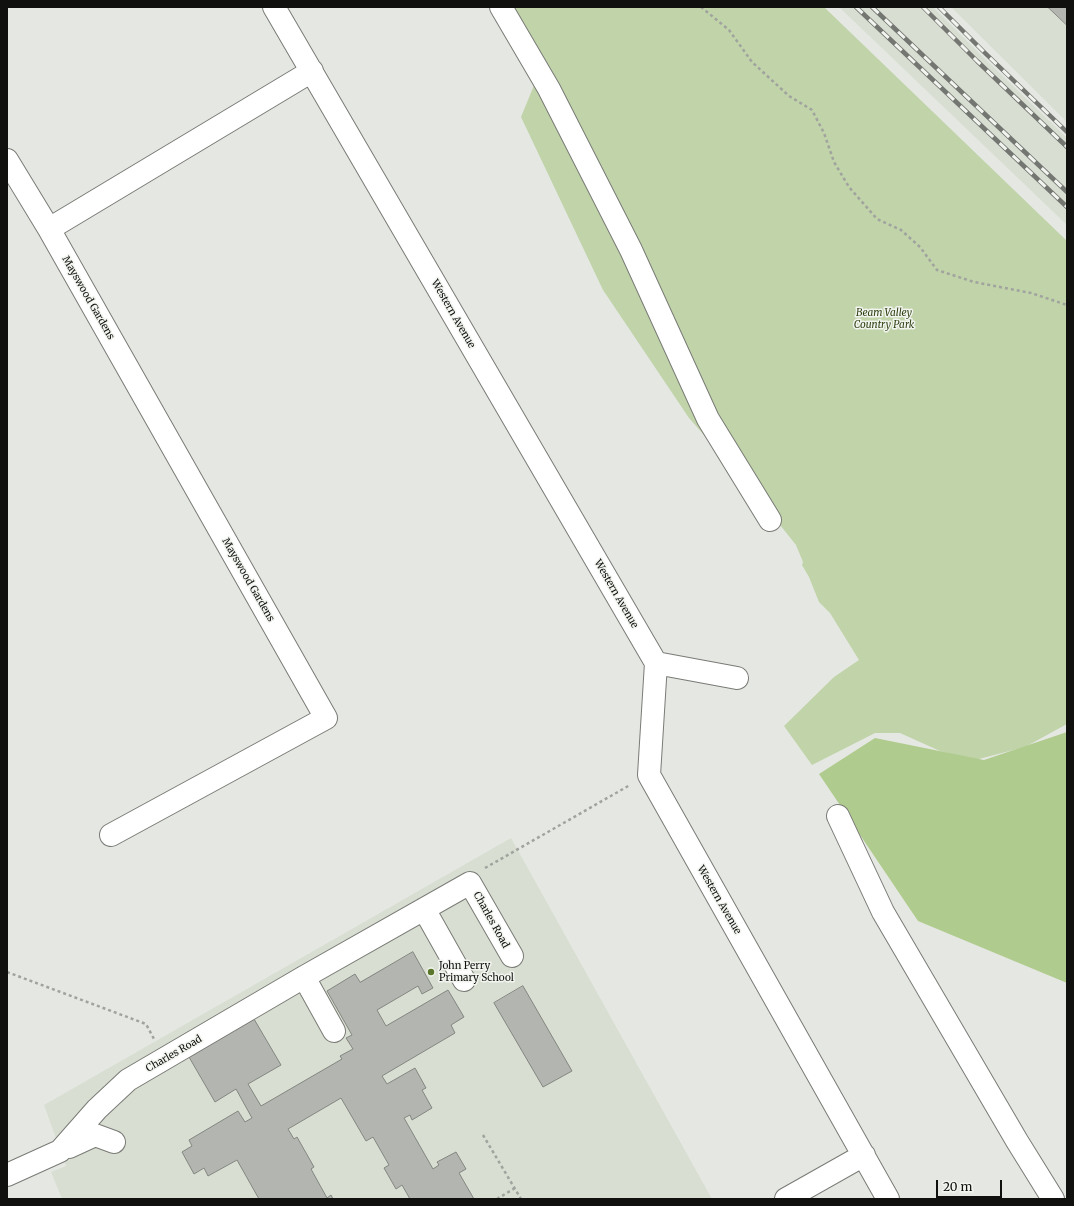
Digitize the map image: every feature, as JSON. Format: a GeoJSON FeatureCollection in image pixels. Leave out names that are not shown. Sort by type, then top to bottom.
{"type":"FeatureCollection","features":[{"type":"Feature","properties":{"kind":"street","name":"Western Avenue"},"geometry":{"type":"LineString","coordinates":[[274,7],[656,663],[649,775],[888,1199]]}},
{"type":"Feature","properties":{"kind":"street"},"geometry":{"type":"LineString","coordinates":[[501,7],[549,89],[631,250],[708,418],[770,520]]}},
{"type":"Feature","properties":{"kind":"street"},"geometry":{"type":"LineString","coordinates":[[49,229],[312,71]]}},
{"type":"Feature","properties":{"kind":"street","name":"Mayswood Gardens"},"geometry":{"type":"LineString","coordinates":[[7,160],[49,229],[326,718],[111,835]]}},
{"type":"Feature","properties":{"kind":"street"},"geometry":{"type":"LineString","coordinates":[[656,663],[737,678]]}},
{"type":"Feature","properties":{"kind":"street"},"geometry":{"type":"LineString","coordinates":[[838,816],[883,912],[1016,1141],[1053,1199]]}},
{"type":"Feature","properties":{"kind":"street","name":"Charles Road"},"geometry":{"type":"LineString","coordinates":[[52,1155],[128,1080],[470,883],[512,956]]}},
{"type":"Feature","properties":{"kind":"street"},"geometry":{"type":"LineString","coordinates":[[424,909],[464,980]]}},
{"type":"Feature","properties":{"kind":"street"},"geometry":{"type":"LineString","coordinates":[[304,978],[334,1031]]}},
{"type":"Feature","properties":{"kind":"street","name":"Charles Road"},"geometry":{"type":"LineString","coordinates":[[7,1174],[95,1135],[114,1142]]}},
{"type":"Feature","properties":{"kind":"street"},"geometry":{"type":"LineString","coordinates":[[786,1199],[864,1155]]}},
{"type":"Feature","properties":{"kind":"path"},"geometry":{"type":"LineString","coordinates":[[701,7],[729,30],[752,62],[789,96],[812,110],[824,133],[834,162],[849,187],[877,220],[901,230],[920,247],[937,270],[974,282],[1031,293],[1067,305]]}},
{"type":"Feature","properties":{"kind":"path"},"geometry":{"type":"LineString","coordinates":[[483,1135],[521,1199]]}},
{"type":"Feature","properties":{"kind":"path"},"geometry":{"type":"LineString","coordinates":[[497,1199],[514,1188]]}},
{"type":"Feature","properties":{"kind":"shaded area"},"geometry":{"type":"Polygon","coordinates":[[[839,7],[933,7],[1067,138],[1067,225],[839,7]]]}},
{"type":"Feature","properties":{"kind":"shaded area"},"geometry":{"type":"Polygon","coordinates":[[[951,7],[1067,7],[1067,122],[951,7]]]}},
{"type":"Feature","properties":{"kind":"shaded area"},"geometry":{"type":"Polygon","coordinates":[[[1067,732],[1067,983],[918,921],[819,774],[875,738],[984,760],[1067,732]]]}},
{"type":"Feature","properties":{"kind":"shaded area","name":"John Perry Primary School"},"geometry":{"type":"Polygon","coordinates":[[[511,838],[712,1199],[62,1199],[51,1172],[66,1166],[44,1105],[511,838]]]}},
{"type":"Feature","properties":{"kind":"green space","name":"Beam Valley Country Park"},"geometry":{"type":"Polygon","coordinates":[[[512,7],[824,7],[1067,241],[1067,724],[1025,747],[975,760],[940,751],[900,733],[875,733],[812,765],[784,726],[834,677],[859,660],[830,613],[819,602],[809,577],[802,565],[803,562],[796,545],[749,486],[689,418],[603,290],[521,117],[537,78],[512,7]]]}},
{"type":"Feature","properties":{"kind":"building"},"geometry":{"type":"Polygon","coordinates":[[[1048,7],[1067,7],[1067,25],[1048,7]]]}},
{"type":"Feature","properties":{"kind":"building"},"geometry":{"type":"Polygon","coordinates":[[[413,952],[433,988],[422,994],[418,986],[377,1010],[386,1026],[448,990],[464,1017],[451,1025],[455,1033],[382,1076],[387,1084],[415,1068],[426,1088],[422,1090],[432,1108],[412,1120],[410,1115],[404,1118],[433,1169],[439,1165],[437,1162],[456,1152],[466,1169],[459,1173],[474,1199],[410,1199],[402,1185],[396,1189],[384,1168],[389,1165],[373,1137],[366,1141],[341,1098],[288,1129],[294,1139],[297,1137],[314,1167],[311,1169],[327,1198],[331,1195],[333,1199],[259,1199],[237,1160],[208,1176],[204,1168],[194,1174],[182,1152],[192,1146],[189,1140],[238,1111],[245,1122],[252,1118],[236,1089],[215,1102],[189,1057],[254,1019],[281,1065],[248,1084],[261,1106],[342,1059],[340,1056],[353,1049],[346,1038],[352,1035],[327,991],[355,974],[360,982],[413,952]]]}},
{"type":"Feature","properties":{"kind":"building"},"geometry":{"type":"Polygon","coordinates":[[[523,986],[572,1071],[543,1087],[494,1003],[523,986]]]}},
{"type":"Feature","properties":{"kind":"railway"},"geometry":{"type":"LineString","coordinates":[[856,7],[1067,207]]}},
{"type":"Feature","properties":{"kind":"railway"},"geometry":{"type":"LineString","coordinates":[[872,7],[1067,192]]}},
{"type":"Feature","properties":{"kind":"railway"},"geometry":{"type":"LineString","coordinates":[[923,7],[1067,147]]}},
{"type":"Feature","properties":{"kind":"railway"},"geometry":{"type":"LineString","coordinates":[[939,7],[1067,132]]}},
{"type":"Feature","properties":{"kind":"place","name":"John Perry Primary School"},"geometry":{"type":"Point","coordinates":[431,972]}}]}
